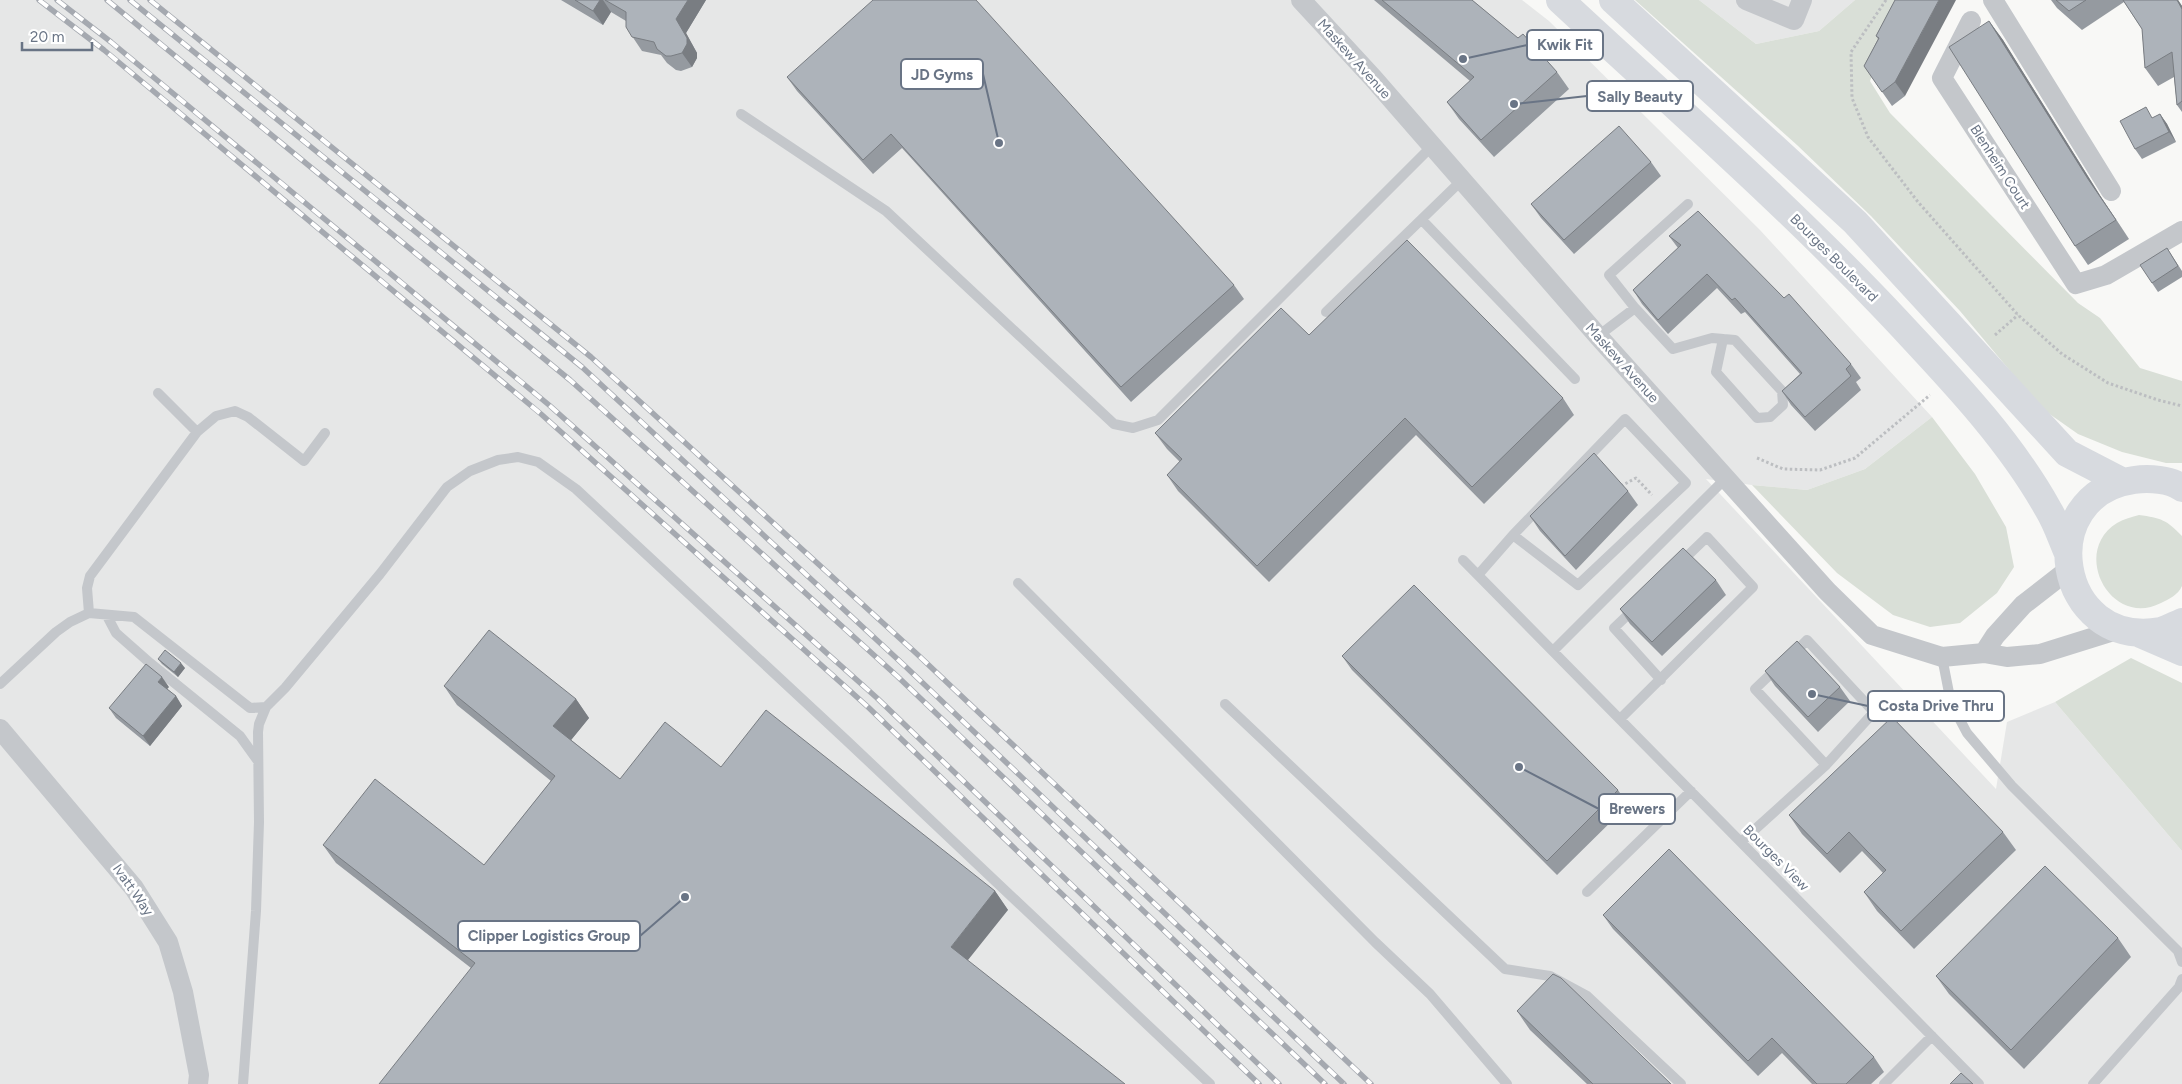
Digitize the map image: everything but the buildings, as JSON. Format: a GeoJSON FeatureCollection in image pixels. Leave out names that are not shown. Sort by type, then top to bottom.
{"type":"FeatureCollection","features":[{"type":"Feature","properties":{"kind":"main road","name":"Bourges Boulevard"},"geometry":{"type":"LineString","coordinates":[[1560,0],[1838,259],[1971,402],[2022,468],[2049,510],[2068,560],[2075,590],[2087,608],[2104,622],[2129,631]]}},
{"type":"Feature","properties":{"kind":"main road"},"geometry":{"type":"LineString","coordinates":[[1613,0],[1855,222],[2067,453],[2122,482]]}},
{"type":"Feature","properties":{"kind":"main road"},"geometry":{"type":"LineString","coordinates":[[2068,560],[2076,519],[2088,503],[2104,490],[2122,482],[2144,479],[2172,484],[2182,488]]}},
{"type":"Feature","properties":{"kind":"main road"},"geometry":{"type":"LineString","coordinates":[[2129,631],[2162,630],[2182,622]]}},
{"type":"Feature","properties":{"kind":"main road"},"geometry":{"type":"LineString","coordinates":[[2129,631],[2182,652]]}},
{"type":"Feature","properties":{"kind":"street","name":"Maskew Avenue"},"geometry":{"type":"LineString","coordinates":[[1300,0],[1827,591],[1872,635],[1942,657],[1984,653],[2007,657],[2040,654],[2129,631]]}},
{"type":"Feature","properties":{"kind":"street"},"geometry":{"type":"LineString","coordinates":[[1746,0],[1794,20],[1802,0]]}},
{"type":"Feature","properties":{"kind":"street"},"geometry":{"type":"LineString","coordinates":[[1993,0],[2111,191]]}},
{"type":"Feature","properties":{"kind":"street","name":"Blenheim Court"},"geometry":{"type":"LineString","coordinates":[[1972,21],[1942,78],[2076,284],[2106,275],[2182,231]]}},
{"type":"Feature","properties":{"kind":"street"},"geometry":{"type":"LineString","coordinates":[[1984,653],[1995,636],[2068,560]]}},
{"type":"Feature","properties":{"kind":"street","name":"Ivatt Way"},"geometry":{"type":"LineString","coordinates":[[0,729],[134,888],[168,942],[184,992],[199,1074],[198,1084]]}},
{"type":"Feature","properties":{"kind":"lane"},"geometry":{"type":"LineString","coordinates":[[741,114],[886,211],[1114,424],[1132,428],[1158,420],[1432,146]]}},
{"type":"Feature","properties":{"kind":"lane"},"geometry":{"type":"LineString","coordinates":[[1326,312],[1462,180]]}},
{"type":"Feature","properties":{"kind":"lane"},"geometry":{"type":"LineString","coordinates":[[1688,204],[1609,275],[1634,308],[1674,349],[1712,338],[1735,340],[1782,391],[1783,405],[1770,417],[1757,418],[1716,372],[1723,339]]}},
{"type":"Feature","properties":{"kind":"lane"},"geometry":{"type":"LineString","coordinates":[[1422,220],[1575,379]]}},
{"type":"Feature","properties":{"kind":"lane"},"geometry":{"type":"LineString","coordinates":[[1598,336],[1634,308]]}},
{"type":"Feature","properties":{"kind":"lane"},"geometry":{"type":"LineString","coordinates":[[158,394],[197,432]]}},
{"type":"Feature","properties":{"kind":"lane"},"geometry":{"type":"LineString","coordinates":[[89,613],[87,588],[90,576],[197,432],[216,416],[235,411],[248,417],[304,461],[325,434]]}},
{"type":"Feature","properties":{"kind":"lane"},"geometry":{"type":"LineString","coordinates":[[1478,575],[1513,535],[1625,419],[1686,483],[1578,585],[1513,535]]}},
{"type":"Feature","properties":{"kind":"lane"},"geometry":{"type":"LineString","coordinates":[[243,1084],[256,911],[259,822],[259,724],[266,707],[285,688],[380,574],[447,487],[470,471],[498,460],[518,458],[538,462],[576,489],[853,746],[1210,1084]]}},
{"type":"Feature","properties":{"kind":"lane"},"geometry":{"type":"LineString","coordinates":[[1553,651],[1726,478]]}},
{"type":"Feature","properties":{"kind":"lane"},"geometry":{"type":"LineString","coordinates":[[1620,719],[1753,587],[1707,537],[1674,570]]}},
{"type":"Feature","properties":{"kind":"lane","name":"Bourges View"},"geometry":{"type":"LineString","coordinates":[[1463,560],[1979,1084]]}},
{"type":"Feature","properties":{"kind":"lane"},"geometry":{"type":"LineString","coordinates":[[1018,583],[1375,942],[1430,994],[1507,1084]]}},
{"type":"Feature","properties":{"kind":"lane"},"geometry":{"type":"LineString","coordinates":[[1640,602],[1614,628],[1661,680]]}},
{"type":"Feature","properties":{"kind":"lane"},"geometry":{"type":"LineString","coordinates":[[0,684],[56,632],[70,622],[89,613],[134,617],[250,708],[266,707]]}},
{"type":"Feature","properties":{"kind":"lane"},"geometry":{"type":"LineString","coordinates":[[107,616],[116,633],[240,736],[258,761]]}},
{"type":"Feature","properties":{"kind":"lane"},"geometry":{"type":"LineString","coordinates":[[1741,842],[1826,765],[1874,712],[1807,640],[1755,689],[1826,765]]}},
{"type":"Feature","properties":{"kind":"lane"},"geometry":{"type":"LineString","coordinates":[[1942,657],[1950,703],[1967,733],[2012,786],[2178,951],[2182,962]]}},
{"type":"Feature","properties":{"kind":"lane"},"geometry":{"type":"LineString","coordinates":[[1224,704],[1505,970],[1550,976],[1587,996],[1681,1084]]}},
{"type":"Feature","properties":{"kind":"lane"},"geometry":{"type":"LineString","coordinates":[[1587,892],[1691,791]]}},
{"type":"Feature","properties":{"kind":"lane"},"geometry":{"type":"LineString","coordinates":[[2093,1084],[2179,987],[2182,980]]}},
{"type":"Feature","properties":{"kind":"lane"},"geometry":{"type":"LineString","coordinates":[[1884,1084],[1932,1036]]}},
{"type":"Feature","properties":{"kind":"path"},"geometry":{"type":"LineString","coordinates":[[1886,0],[1851,52],[1852,98],[1868,137],[1918,202],[2018,315],[2062,354],[2108,383],[2182,406]]}},
{"type":"Feature","properties":{"kind":"path"},"geometry":{"type":"LineString","coordinates":[[1995,335],[2018,315]]}},
{"type":"Feature","properties":{"kind":"path"},"geometry":{"type":"LineString","coordinates":[[1757,458],[1783,469],[1820,470],[1854,458],[1930,395]]}},
{"type":"Feature","properties":{"kind":"path"},"geometry":{"type":"LineString","coordinates":[[1621,486],[1636,478]]}},
{"type":"Feature","properties":{"kind":"shaded area"},"geometry":{"type":"Polygon","coordinates":[[[0,0],[1522,0],[1549,21],[1760,230],[1932,417],[1865,469],[1807,490],[1706,479],[1996,789],[2007,722],[2055,702],[2182,851],[2182,1084],[0,1084],[0,0]]]}},
{"type":"Feature","properties":{"kind":"shaded area"},"geometry":{"type":"Polygon","coordinates":[[[1635,0],[1699,0],[1756,44],[1819,31],[1855,0],[1907,0],[1892,26],[1870,81],[1890,113],[2078,303],[2100,318],[2140,368],[2182,381],[2182,463],[2166,463],[2122,452],[2078,434],[2041,408],[1960,311],[1871,216],[1797,145],[1635,0]]]}},
{"type":"Feature","properties":{"kind":"shaded area"},"geometry":{"type":"Polygon","coordinates":[[[1699,0],[1855,0],[1819,31],[1756,44],[1699,0]]]}},
{"type":"Feature","properties":{"kind":"shaded area"},"geometry":{"type":"Polygon","coordinates":[[[1932,417],[1975,474],[2006,527],[2014,567],[1997,593],[1960,623],[1930,627],[1893,615],[1837,573],[1752,485],[1807,490],[1865,469],[1932,417]]]}},
{"type":"Feature","properties":{"kind":"shaded area"},"geometry":{"type":"Polygon","coordinates":[[[2139,515],[2163,521],[2172,526],[2182,536],[2182,586],[2170,598],[2161,603],[2143,608],[2126,606],[2113,597],[2103,584],[2097,568],[2097,551],[2103,536],[2117,523],[2139,515]]]}},
{"type":"Feature","properties":{"kind":"shaded area"},"geometry":{"type":"Polygon","coordinates":[[[2131,658],[2182,683],[2182,851],[2055,702],[2131,658]]]}},
{"type":"Feature","properties":{"kind":"railway"},"geometry":{"type":"LineString","coordinates":[[39,0],[104,50],[541,414],[868,707],[1259,1084]]}},
{"type":"Feature","properties":{"kind":"railway"},"geometry":{"type":"LineString","coordinates":[[57,0],[111,42],[549,405],[877,698],[1279,1084]]}},
{"type":"Feature","properties":{"kind":"railway"},"geometry":{"type":"LineString","coordinates":[[107,0],[570,380],[897,676],[1325,1084]]}},
{"type":"Feature","properties":{"kind":"railway"},"geometry":{"type":"LineString","coordinates":[[130,0],[582,367],[906,667],[1344,1084]]}},
{"type":"Feature","properties":{"kind":"railway"},"geometry":{"type":"LineString","coordinates":[[150,0],[591,357],[917,654],[1371,1084]]}},
{"type":"Feature","properties":{"kind":"place","name":"Kwik Fit"},"geometry":{"type":"Point","coordinates":[1463,59]}},
{"type":"Feature","properties":{"kind":"place","name":"Sally Beauty"},"geometry":{"type":"Point","coordinates":[1514,104]}},
{"type":"Feature","properties":{"kind":"place","name":"JD Gyms"},"geometry":{"type":"Point","coordinates":[999,143]}},
{"type":"Feature","properties":{"kind":"place","name":"Costa Drive Thru"},"geometry":{"type":"Point","coordinates":[1812,694]}},
{"type":"Feature","properties":{"kind":"place","name":"Brewers"},"geometry":{"type":"Point","coordinates":[1519,767]}},
{"type":"Feature","properties":{"kind":"place","name":"Clipper Logistics Group"},"geometry":{"type":"Point","coordinates":[685,897]}}]}
